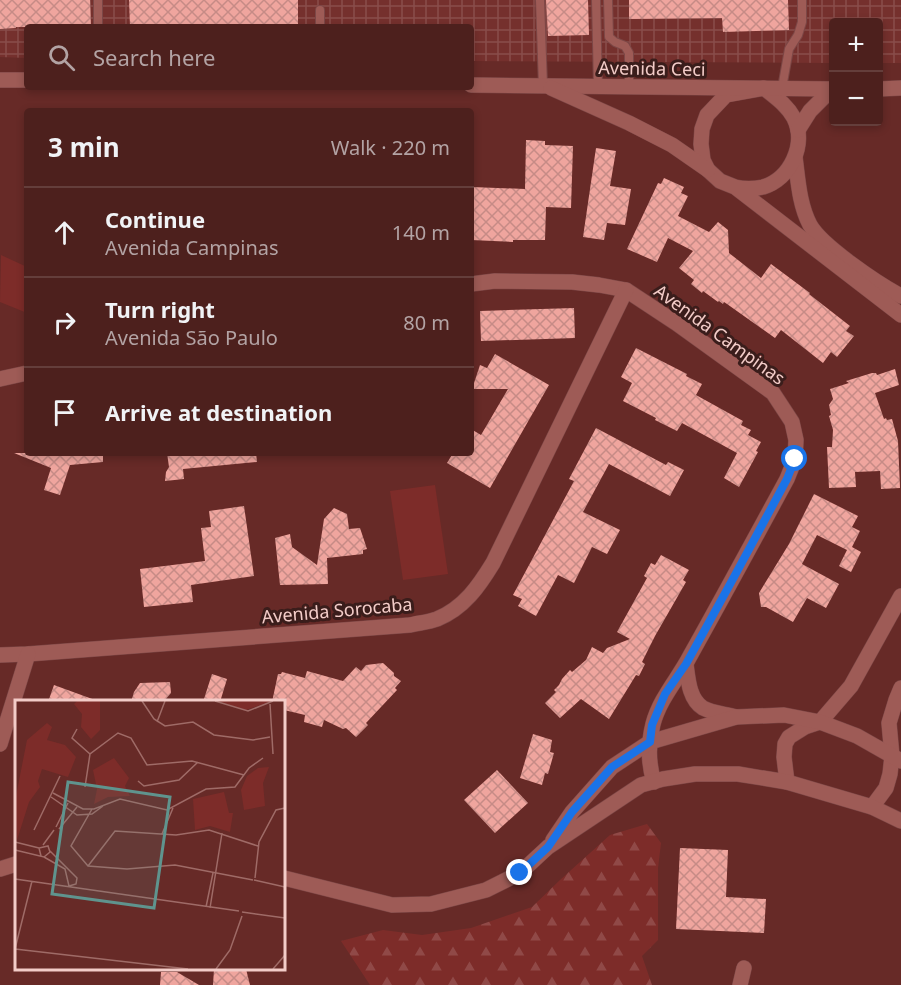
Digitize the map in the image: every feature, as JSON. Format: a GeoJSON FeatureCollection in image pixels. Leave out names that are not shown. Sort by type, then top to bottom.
{"type":"FeatureCollection","features":[{"type":"Feature","properties":{"kind":"street"},"geometry":{"type":"LineString","coordinates":[[0,80],[24,80]]}},
{"type":"Feature","properties":{"kind":"street","name":"Avenida Ceci"},"geometry":{"type":"LineString","coordinates":[[474,85],[829,89]]}},
{"type":"Feature","properties":{"kind":"street"},"geometry":{"type":"LineString","coordinates":[[544,86],[629,123],[672,145],[720,181],[749,189],[777,180],[788,170],[799,144],[795,119],[789,110],[764,88],[726,95],[707,116],[702,129],[703,160],[708,170]]}},
{"type":"Feature","properties":{"kind":"street"},"geometry":{"type":"LineString","coordinates":[[883,88],[901,88]]}},
{"type":"Feature","properties":{"kind":"street"},"geometry":{"type":"LineString","coordinates":[[798,130],[810,111],[829,93]]}},
{"type":"Feature","properties":{"kind":"street"},"geometry":{"type":"LineString","coordinates":[[795,157],[803,207],[816,234],[849,261],[901,296]]}},
{"type":"Feature","properties":{"kind":"street"},"geometry":{"type":"LineString","coordinates":[[735,187],[901,315]]}},
{"type":"Feature","properties":{"kind":"street","name":"Avenida Campinas"},"geometry":{"type":"LineString","coordinates":[[474,284],[495,281],[572,282],[626,290],[774,393],[792,422],[796,440],[795,459],[787,479],[686,664],[665,694],[652,725],[648,757],[654,782]]}},
{"type":"Feature","properties":{"kind":"street","name":"Avenida Sorocaba"},"geometry":{"type":"LineString","coordinates":[[0,655],[410,625],[436,619],[460,606],[479,586],[493,563],[626,290]]}},
{"type":"Feature","properties":{"kind":"street"},"geometry":{"type":"LineString","coordinates":[[0,379],[24,374]]}},
{"type":"Feature","properties":{"kind":"street"},"geometry":{"type":"LineString","coordinates":[[787,782],[784,758],[785,744],[789,737],[805,727],[820,722],[851,686],[901,596]]}},
{"type":"Feature","properties":{"kind":"street"},"geometry":{"type":"LineString","coordinates":[[0,744],[28,654]]}},
{"type":"Feature","properties":{"kind":"street"},"geometry":{"type":"LineString","coordinates":[[686,664],[688,684],[694,698],[704,708],[736,717]]}},
{"type":"Feature","properties":{"kind":"street"},"geometry":{"type":"LineString","coordinates":[[873,807],[886,788],[896,759],[889,723],[901,688]]}},
{"type":"Feature","properties":{"kind":"street"},"geometry":{"type":"LineString","coordinates":[[548,847],[572,812],[612,767],[650,742],[736,717],[784,715],[820,722],[857,736],[896,759]]}},
{"type":"Feature","properties":{"kind":"street"},"geometry":{"type":"LineString","coordinates":[[285,878],[392,905],[431,904],[486,890],[520,873],[548,847],[641,785],[695,774],[738,774],[787,782],[873,807],[901,821]]}},
{"type":"Feature","properties":{"kind":"street"},"geometry":{"type":"LineString","coordinates":[[740,985],[744,968]]}},
{"type":"Feature","properties":{"kind":"lane"},"geometry":{"type":"LineString","coordinates":[[98,0],[98,24]]}},
{"type":"Feature","properties":{"kind":"lane"},"geometry":{"type":"LineString","coordinates":[[540,0],[544,86]]}},
{"type":"Feature","properties":{"kind":"lane"},"geometry":{"type":"LineString","coordinates":[[596,0],[598,87]]}},
{"type":"Feature","properties":{"kind":"lane"},"geometry":{"type":"LineString","coordinates":[[608,0],[609,37],[625,46],[629,53],[629,87]]}},
{"type":"Feature","properties":{"kind":"lane"},"geometry":{"type":"LineString","coordinates":[[782,88],[789,49],[798,35],[802,22],[802,0]]}},
{"type":"Feature","properties":{"kind":"lane"},"geometry":{"type":"LineString","coordinates":[[320,9],[320,24]]}},
{"type":"Feature","properties":{"kind":"shaded area"},"geometry":{"type":"Polygon","coordinates":[[[0,0],[901,0],[901,63],[883,63],[883,18],[829,18],[829,63],[474,61],[474,24],[24,24],[24,58],[0,57],[0,0]]]}},
{"type":"Feature","properties":{"kind":"green space"},"geometry":{"type":"Polygon","coordinates":[[[1,255],[24,266],[24,312],[0,302],[1,255]]]}},
{"type":"Feature","properties":{"kind":"green space"},"geometry":{"type":"Polygon","coordinates":[[[435,485],[448,574],[403,580],[390,491],[435,485]]]}},
{"type":"Feature","properties":{"kind":"green space"},"geometry":{"type":"Polygon","coordinates":[[[647,824],[661,843],[658,868],[658,940],[642,956],[652,985],[370,985],[341,941],[383,930],[422,935],[471,928],[532,907],[610,835],[647,824]]]}},
{"type":"Feature","properties":{"kind":"building"},"geometry":{"type":"Polygon","coordinates":[[[0,0],[90,0],[91,24],[24,24],[24,27],[0,29],[0,0]]]}},
{"type":"Feature","properties":{"kind":"building"},"geometry":{"type":"Polygon","coordinates":[[[129,0],[298,0],[298,24],[130,24],[129,0]]]}},
{"type":"Feature","properties":{"kind":"building"},"geometry":{"type":"Polygon","coordinates":[[[546,0],[588,0],[589,35],[548,36],[546,0]]]}},
{"type":"Feature","properties":{"kind":"building"},"geometry":{"type":"Polygon","coordinates":[[[629,0],[788,0],[789,30],[723,32],[722,18],[629,19],[629,0]]]}},
{"type":"Feature","properties":{"kind":"building"},"geometry":{"type":"Polygon","coordinates":[[[526,140],[545,141],[545,145],[573,146],[571,208],[546,207],[545,240],[513,240],[513,242],[474,240],[474,187],[525,189],[526,140]]]}},
{"type":"Feature","properties":{"kind":"building"},"geometry":{"type":"Polygon","coordinates":[[[596,148],[616,151],[610,186],[631,189],[625,225],[607,223],[604,240],[583,237],[596,148]]]}},
{"type":"Feature","properties":{"kind":"building"},"geometry":{"type":"Polygon","coordinates":[[[664,178],[684,187],[681,193],[688,196],[678,216],[709,232],[718,222],[728,230],[729,253],[761,278],[771,264],[850,326],[846,331],[854,336],[837,357],[831,352],[823,363],[781,330],[775,338],[724,302],[723,304],[718,302],[703,291],[702,293],[691,284],[694,280],[679,268],[693,251],[668,238],[657,262],[627,249],[658,183],[661,184],[664,178]]]}},
{"type":"Feature","properties":{"kind":"building"},"geometry":{"type":"Polygon","coordinates":[[[574,308],[575,338],[481,341],[480,311],[574,308]]]}},
{"type":"Feature","properties":{"kind":"building"},"geometry":{"type":"Polygon","coordinates":[[[636,348],[702,384],[696,395],[743,421],[741,425],[751,430],[748,435],[761,442],[739,487],[724,478],[737,453],[682,423],[677,431],[623,401],[632,383],[621,377],[636,348]]]}},
{"type":"Feature","properties":{"kind":"building"},"geometry":{"type":"Polygon","coordinates":[[[495,354],[549,385],[490,488],[447,463],[451,456],[474,456],[474,431],[481,435],[508,389],[474,389],[480,365],[487,368],[495,354]]]}},
{"type":"Feature","properties":{"kind":"building"},"geometry":{"type":"Polygon","coordinates":[[[895,369],[899,385],[875,393],[884,419],[892,419],[898,441],[900,488],[881,489],[880,471],[855,472],[856,487],[829,488],[827,447],[832,447],[833,430],[829,416],[831,415],[829,405],[833,399],[830,389],[872,373],[877,375],[895,369]]]}},
{"type":"Feature","properties":{"kind":"building"},"geometry":{"type":"Polygon","coordinates":[[[596,428],[666,465],[668,462],[684,470],[670,496],[609,464],[583,512],[620,530],[607,554],[592,547],[574,583],[558,575],[536,616],[518,606],[522,599],[513,595],[574,481],[569,479],[596,428]]]}},
{"type":"Feature","properties":{"kind":"building"},"geometry":{"type":"Polygon","coordinates":[[[14,453],[24,453],[24,456],[103,456],[103,462],[70,465],[60,495],[44,490],[51,468],[14,453]]]}},
{"type":"Feature","properties":{"kind":"building"},"geometry":{"type":"Polygon","coordinates":[[[167,456],[256,456],[257,462],[183,469],[184,479],[165,481],[169,467],[167,456]]]}},
{"type":"Feature","properties":{"kind":"building"},"geometry":{"type":"Polygon","coordinates":[[[814,494],[858,516],[852,527],[860,531],[852,547],[861,552],[851,572],[839,566],[847,550],[817,535],[802,564],[839,584],[826,608],[807,598],[793,622],[766,607],[761,607],[759,593],[789,544],[814,494]]]}},
{"type":"Feature","properties":{"kind":"building"},"geometry":{"type":"Polygon","coordinates":[[[244,506],[254,576],[191,585],[193,602],[144,607],[140,569],[205,561],[201,528],[211,527],[209,511],[244,506]]]}},
{"type":"Feature","properties":{"kind":"building"},"geometry":{"type":"Polygon","coordinates":[[[334,508],[347,514],[349,529],[360,528],[367,549],[363,550],[363,554],[327,558],[328,584],[280,585],[275,538],[290,534],[292,547],[317,565],[324,519],[334,508]]]}},
{"type":"Feature","properties":{"kind":"building"},"geometry":{"type":"Polygon","coordinates":[[[661,555],[689,570],[683,580],[686,582],[642,662],[645,664],[639,676],[636,675],[609,719],[581,699],[560,718],[545,703],[556,692],[554,690],[570,670],[572,672],[586,660],[592,647],[603,653],[607,648],[630,639],[617,632],[647,578],[644,576],[651,563],[655,565],[661,555]]]}},
{"type":"Feature","properties":{"kind":"building"},"geometry":{"type":"Polygon","coordinates":[[[383,663],[401,681],[395,688],[397,690],[356,737],[346,728],[343,729],[324,720],[322,727],[304,722],[305,715],[285,710],[285,700],[272,700],[278,674],[282,672],[305,678],[307,671],[343,681],[356,667],[361,671],[366,665],[383,663]]]}},
{"type":"Feature","properties":{"kind":"building"},"geometry":{"type":"Polygon","coordinates":[[[212,674],[227,679],[221,700],[204,700],[212,674]]]}},
{"type":"Feature","properties":{"kind":"building"},"geometry":{"type":"Polygon","coordinates":[[[170,682],[171,693],[165,700],[132,700],[140,683],[170,682]]]}},
{"type":"Feature","properties":{"kind":"building"},"geometry":{"type":"Polygon","coordinates":[[[54,685],[95,700],[49,700],[54,685]]]}},
{"type":"Feature","properties":{"kind":"building"},"geometry":{"type":"Polygon","coordinates":[[[533,734],[552,740],[550,752],[554,753],[542,785],[520,778],[533,734]]]}},
{"type":"Feature","properties":{"kind":"building"},"geometry":{"type":"Polygon","coordinates":[[[497,770],[528,803],[495,833],[464,800],[497,770]]]}},
{"type":"Feature","properties":{"kind":"building"},"geometry":{"type":"Polygon","coordinates":[[[680,848],[728,850],[726,897],[766,899],[764,933],[676,929],[680,848]]]}},
{"type":"Feature","properties":{"kind":"building"},"geometry":{"type":"Polygon","coordinates":[[[214,970],[246,970],[250,985],[213,985],[214,970]]]}},
{"type":"Feature","properties":{"kind":"building"},"geometry":{"type":"Polygon","coordinates":[[[161,972],[177,972],[199,985],[160,985],[161,972]]]}},
{"type":"Feature","properties":{"kind":"route"},"geometry":{"type":"LineString","coordinates":[[520,873],[548,847],[572,812],[612,767],[650,742],[652,725],[665,694],[686,664],[787,479],[795,459]]}}]}
